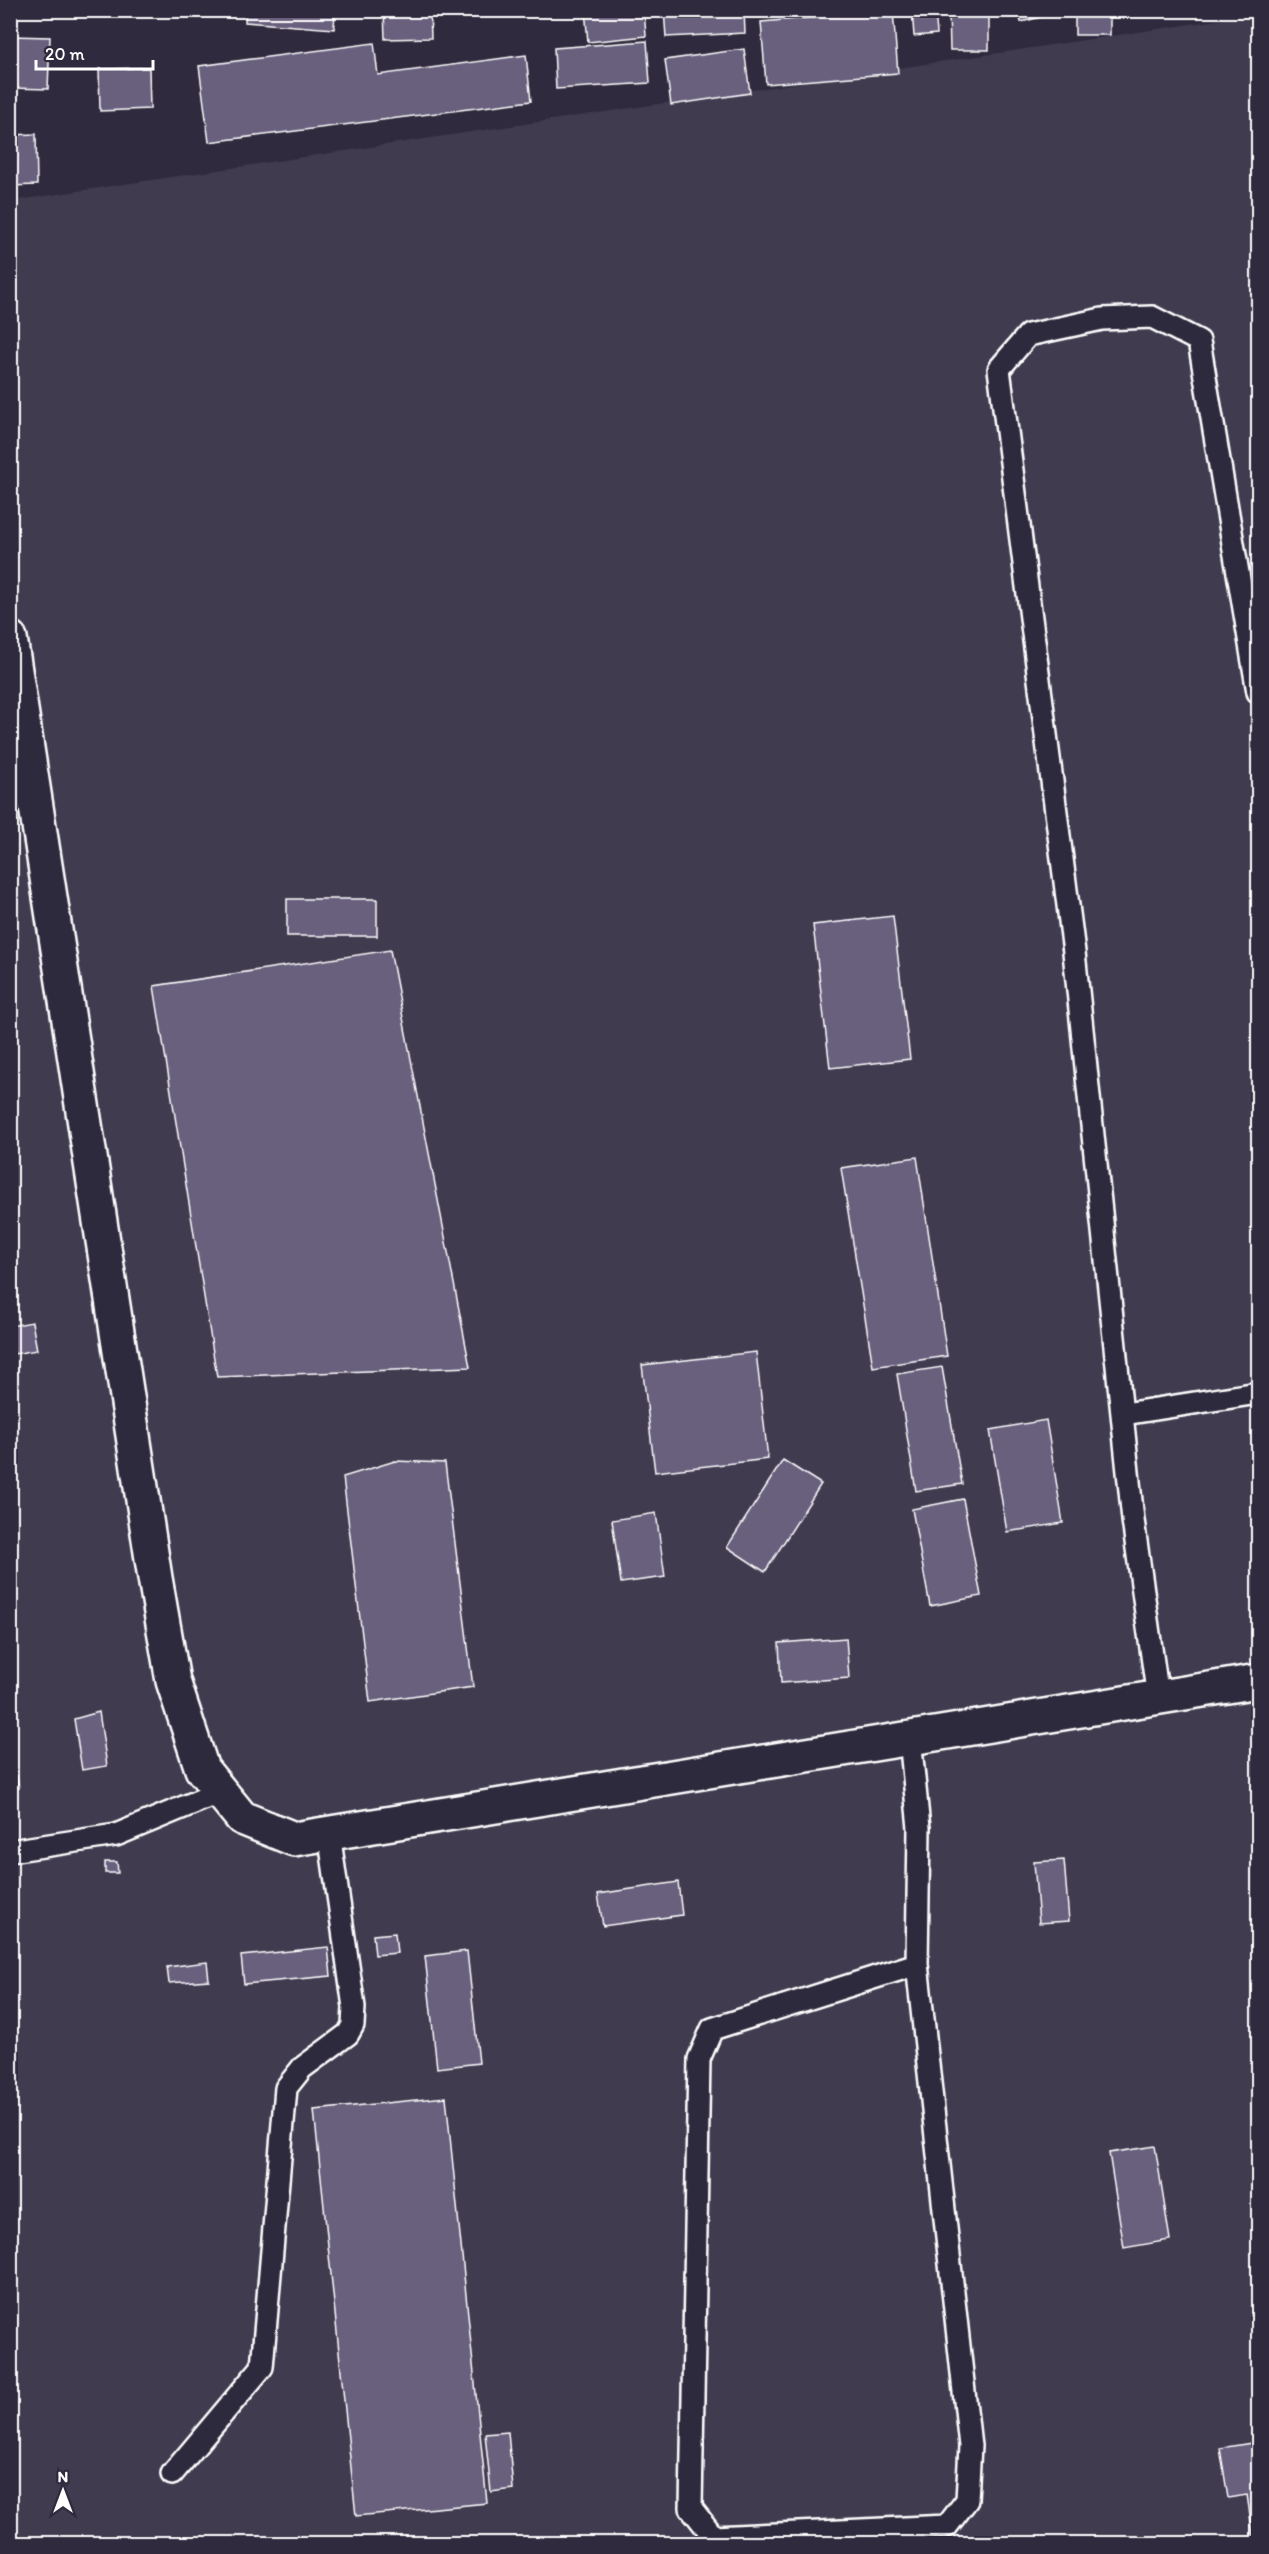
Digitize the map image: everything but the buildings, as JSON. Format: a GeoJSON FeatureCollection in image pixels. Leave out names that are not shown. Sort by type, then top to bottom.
{"type":"FeatureCollection","features":[{"type":"Feature","properties":{"kind":"street"},"geometry":{"type":"LineString","coordinates":[[10,638],[17,715],[173,1682],[202,1769],[242,1818],[294,1839],[1258,1681]]}},
{"type":"Feature","properties":{"kind":"lane"},"geometry":{"type":"LineString","coordinates":[[1158,1698],[1133,1520],[1124,1414],[1074,952],[999,369],[1028,335],[1102,319],[1152,317],[1198,341],[1258,693]]}},
{"type":"Feature","properties":{"kind":"lane"},"geometry":{"type":"LineString","coordinates":[[1124,1414],[1258,1393]]}},
{"type":"Feature","properties":{"kind":"lane"},"geometry":{"type":"LineString","coordinates":[[910,1738],[919,1828],[917,1964],[970,2446],[967,2500],[947,2526],[714,2537],[691,2508],[699,2059],[712,2029],[917,1964]]}},
{"type":"Feature","properties":{"kind":"lane"},"geometry":{"type":"LineString","coordinates":[[10,1851],[116,1835],[220,1792]]}},
{"type":"Feature","properties":{"kind":"lane"},"geometry":{"type":"LineString","coordinates":[[172,2474],[262,2367],[286,2088],[302,2068],[348,2034],[353,2025],[354,2007],[329,1833]]}},
{"type":"Feature","properties":{"kind":"shaded area"},"geometry":{"type":"Polygon","coordinates":[[[1258,14],[1258,2543],[11,2544],[11,201],[1258,14]]]}}]}
